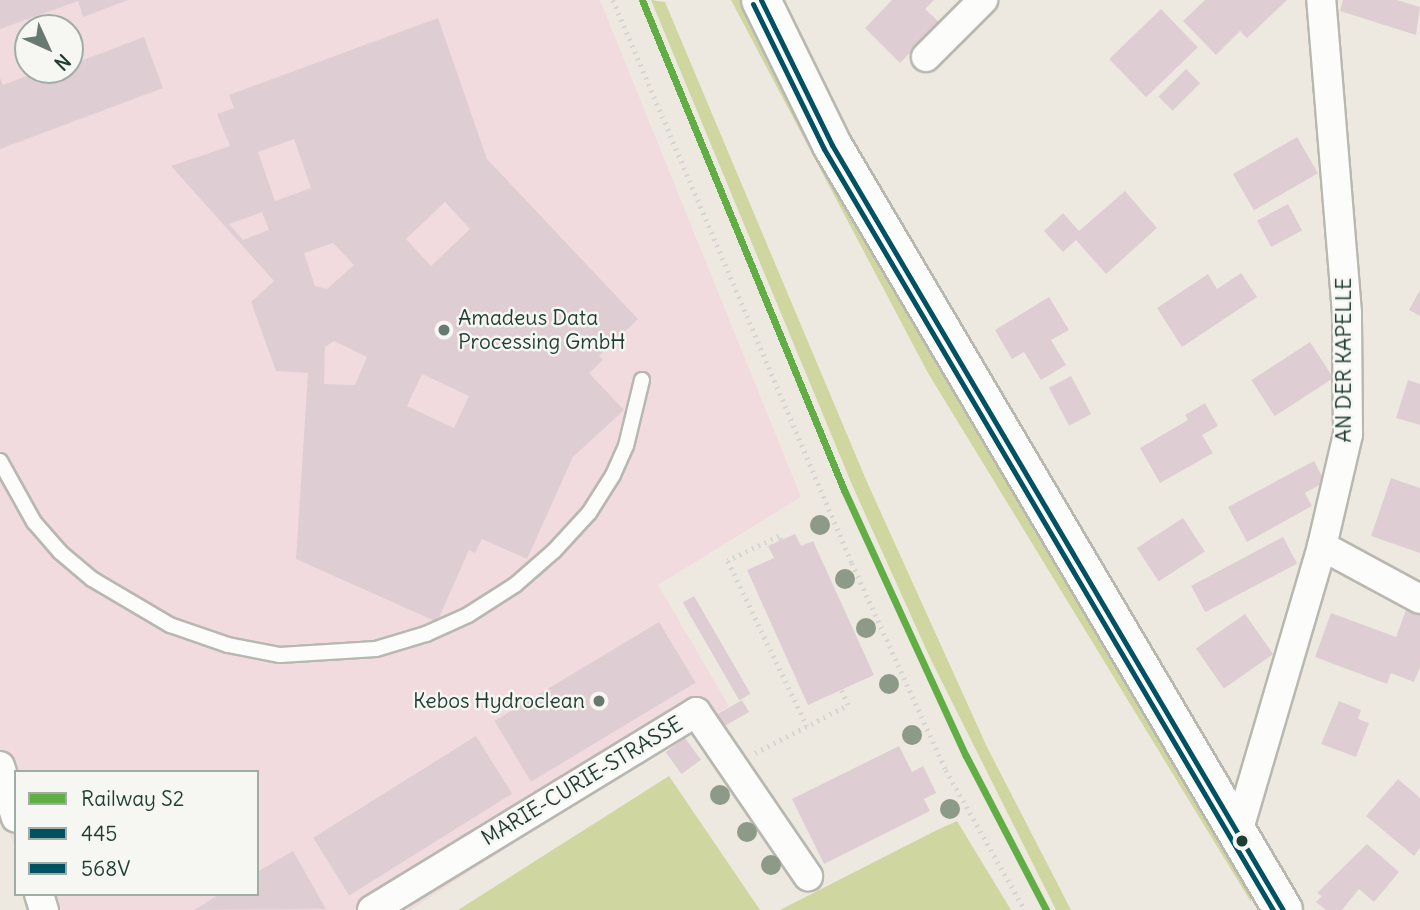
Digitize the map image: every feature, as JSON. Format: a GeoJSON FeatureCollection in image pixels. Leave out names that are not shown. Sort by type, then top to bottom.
{"type":"FeatureCollection","features":[{"type":"Feature","properties":{"kind":"main road"},"geometry":{"type":"LineString","coordinates":[[761,0],[832,145],[1283,910]]}},
{"type":"Feature","properties":{"kind":"street"},"geometry":{"type":"LineString","coordinates":[[926,57],[983,0]]}},
{"type":"Feature","properties":{"kind":"street","name":"AN DER KAPELLE"},"geometry":{"type":"LineString","coordinates":[[1238,832],[1337,493],[1348,420],[1347,313],[1321,0]]}},
{"type":"Feature","properties":{"kind":"street"},"geometry":{"type":"LineString","coordinates":[[1322,547],[1420,599]]}},
{"type":"Feature","properties":{"kind":"street","name":"MARIE-CURIE-STRASSE"},"geometry":{"type":"LineString","coordinates":[[372,910],[696,712],[808,876]]}},
{"type":"Feature","properties":{"kind":"street"},"geometry":{"type":"LineString","coordinates":[[0,766],[14,812]]}},
{"type":"Feature","properties":{"kind":"lane"},"geometry":{"type":"LineString","coordinates":[[0,461],[34,522],[60,552],[92,579],[170,625],[228,645],[280,655],[376,649],[426,634],[468,615],[515,585],[554,551],[589,513],[613,475],[626,446],[642,380]]}},
{"type":"Feature","properties":{"kind":"path"},"geometry":{"type":"LineString","coordinates":[[613,0],[852,564],[946,771],[1025,910]]}},
{"type":"Feature","properties":{"kind":"path"},"geometry":{"type":"LineString","coordinates":[[781,540],[779,536],[728,561],[807,726]]}},
{"type":"Feature","properties":{"kind":"path"},"geometry":{"type":"LineString","coordinates":[[732,765],[848,705],[841,690]]}},
{"type":"Feature","properties":{"kind":"shaded area"},"geometry":{"type":"Polygon","coordinates":[[[0,0],[600,0],[801,497],[658,585],[729,706],[410,910],[42,910],[36,896],[259,896],[259,770],[14,770],[14,844],[0,812],[0,0]]]}},
{"type":"Feature","properties":{"kind":"green space"},"geometry":{"type":"Polygon","coordinates":[[[651,0],[665,2],[867,482],[987,747],[1071,910],[1056,910],[931,660],[853,487],[651,0]]]}},
{"type":"Feature","properties":{"kind":"green space"},"geometry":{"type":"Polygon","coordinates":[[[731,0],[744,0],[971,419],[1253,888],[1251,902],[928,373],[731,0]]]}},
{"type":"Feature","properties":{"kind":"green space"},"geometry":{"type":"Polygon","coordinates":[[[669,776],[760,910],[458,910],[669,776]]]}},
{"type":"Feature","properties":{"kind":"green space"},"geometry":{"type":"Polygon","coordinates":[[[957,821],[1011,910],[780,910],[937,830],[957,821]]]}},
{"type":"Feature","properties":{"kind":"building"},"geometry":{"type":"Polygon","coordinates":[[[0,0],[128,0],[84,17],[78,1],[42,14],[14,14],[14,24],[0,29],[0,0]]]}},
{"type":"Feature","properties":{"kind":"building"},"geometry":{"type":"Polygon","coordinates":[[[892,0],[934,0],[925,9],[939,22],[900,63],[865,28],[892,0]]]}},
{"type":"Feature","properties":{"kind":"building"},"geometry":{"type":"Polygon","coordinates":[[[1205,0],[1287,0],[1247,38],[1240,31],[1216,55],[1183,21],[1205,0]]]}},
{"type":"Feature","properties":{"kind":"building"},"geometry":{"type":"Polygon","coordinates":[[[1343,0],[1397,0],[1420,7],[1416,35],[1340,11],[1343,0]]]}},
{"type":"Feature","properties":{"kind":"building"},"geometry":{"type":"Polygon","coordinates":[[[1161,9],[1198,47],[1146,97],[1109,59],[1161,9]]]}},
{"type":"Feature","properties":{"kind":"building","name":"Amadeus Data Processing GmbH"},"geometry":{"type":"Polygon","coordinates":[[[438,18],[487,159],[638,319],[599,356],[603,360],[589,373],[624,410],[573,457],[527,559],[482,539],[475,553],[469,550],[437,622],[296,559],[308,373],[276,371],[251,302],[274,281],[171,166],[230,146],[217,114],[234,108],[229,95],[438,18]],[[294,139],[258,152],[275,201],[311,188],[294,139]],[[445,202],[406,239],[431,266],[470,229],[445,202]],[[262,212],[229,224],[243,240],[269,230],[262,212]],[[333,243],[304,253],[315,286],[327,289],[354,265],[333,243]],[[334,341],[325,347],[324,384],[355,385],[367,357],[334,341]],[[422,374],[407,406],[454,428],[469,396],[422,374]]]}},
{"type":"Feature","properties":{"kind":"building"},"geometry":{"type":"Polygon","coordinates":[[[144,37],[163,88],[0,149],[0,78],[3,85],[14,81],[14,84],[84,84],[84,60],[144,37]]]}},
{"type":"Feature","properties":{"kind":"building"},"geometry":{"type":"Polygon","coordinates":[[[1186,69],[1200,83],[1173,111],[1158,97],[1186,69]]]}},
{"type":"Feature","properties":{"kind":"building"},"geometry":{"type":"Polygon","coordinates":[[[1297,137],[1318,173],[1254,210],[1233,174],[1297,137]]]}},
{"type":"Feature","properties":{"kind":"building"},"geometry":{"type":"Polygon","coordinates":[[[1125,191],[1157,228],[1106,274],[1076,240],[1063,252],[1044,231],[1063,213],[1079,231],[1125,191]]]}},
{"type":"Feature","properties":{"kind":"building"},"geometry":{"type":"Polygon","coordinates":[[[1288,204],[1302,230],[1271,247],[1257,220],[1288,204]]]}},
{"type":"Feature","properties":{"kind":"building"},"geometry":{"type":"Polygon","coordinates":[[[1241,273],[1257,297],[1182,347],[1157,308],[1208,274],[1217,289],[1241,273]]]}},
{"type":"Feature","properties":{"kind":"building"},"geometry":{"type":"Polygon","coordinates":[[[1420,290],[1420,316],[1409,310],[1420,290]]]}},
{"type":"Feature","properties":{"kind":"building"},"geometry":{"type":"Polygon","coordinates":[[[1049,297],[1069,330],[1051,340],[1066,365],[1041,380],[1024,352],[1012,359],[995,330],[1049,297]]]}},
{"type":"Feature","properties":{"kind":"building"},"geometry":{"type":"Polygon","coordinates":[[[1310,342],[1333,378],[1275,416],[1251,380],[1310,342]]]}},
{"type":"Feature","properties":{"kind":"building"},"geometry":{"type":"Polygon","coordinates":[[[1071,376],[1091,414],[1069,426],[1049,388],[1071,376]]]}},
{"type":"Feature","properties":{"kind":"building"},"geometry":{"type":"Polygon","coordinates":[[[1408,380],[1420,384],[1420,425],[1396,418],[1408,380]]]}},
{"type":"Feature","properties":{"kind":"building"},"geometry":{"type":"Polygon","coordinates":[[[1205,403],[1218,426],[1202,435],[1213,453],[1160,483],[1140,448],[1188,420],[1185,415],[1205,403]]]}},
{"type":"Feature","properties":{"kind":"building"},"geometry":{"type":"Polygon","coordinates":[[[1314,461],[1325,482],[1305,493],[1312,506],[1247,542],[1228,507],[1314,461]]]}},
{"type":"Feature","properties":{"kind":"building"},"geometry":{"type":"Polygon","coordinates":[[[1391,478],[1420,488],[1420,553],[1371,536],[1391,478]]]}},
{"type":"Feature","properties":{"kind":"building"},"geometry":{"type":"Polygon","coordinates":[[[1183,518],[1205,552],[1159,582],[1137,548],[1183,518]]]}},
{"type":"Feature","properties":{"kind":"building"},"geometry":{"type":"Polygon","coordinates":[[[795,534],[801,546],[813,541],[874,675],[808,705],[747,570],[774,558],[768,546],[795,534]]]}},
{"type":"Feature","properties":{"kind":"building"},"geometry":{"type":"Polygon","coordinates":[[[1283,537],[1297,563],[1205,612],[1191,586],[1283,537]]]}},
{"type":"Feature","properties":{"kind":"building"},"geometry":{"type":"Polygon","coordinates":[[[694,596],[750,694],[739,700],[683,602],[694,596]]]}},
{"type":"Feature","properties":{"kind":"building"},"geometry":{"type":"Polygon","coordinates":[[[1406,610],[1420,615],[1420,667],[1414,682],[1391,673],[1387,684],[1315,657],[1331,613],[1396,637],[1406,610]]]}},
{"type":"Feature","properties":{"kind":"building"},"geometry":{"type":"Polygon","coordinates":[[[1245,614],[1273,654],[1224,689],[1196,648],[1245,614]]]}},
{"type":"Feature","properties":{"kind":"building"},"geometry":{"type":"Polygon","coordinates":[[[659,622],[696,683],[531,782],[494,721],[659,622]]]}},
{"type":"Feature","properties":{"kind":"building"},"geometry":{"type":"Polygon","coordinates":[[[742,700],[749,712],[721,728],[714,716],[742,700]]]}},
{"type":"Feature","properties":{"kind":"building"},"geometry":{"type":"Polygon","coordinates":[[[1339,701],[1361,710],[1358,719],[1369,723],[1356,757],[1321,744],[1339,701]]]}},
{"type":"Feature","properties":{"kind":"building"},"geometry":{"type":"Polygon","coordinates":[[[476,736],[512,794],[349,895],[313,838],[476,736]]]}},
{"type":"Feature","properties":{"kind":"building"},"geometry":{"type":"Polygon","coordinates":[[[685,738],[701,760],[681,774],[666,752],[685,738]]]}},
{"type":"Feature","properties":{"kind":"building"},"geometry":{"type":"Polygon","coordinates":[[[899,746],[912,772],[923,766],[930,780],[936,793],[924,799],[930,811],[824,864],[792,799],[899,746]]]}},
{"type":"Feature","properties":{"kind":"building"},"geometry":{"type":"Polygon","coordinates":[[[1398,779],[1420,798],[1420,848],[1414,856],[1366,816],[1398,779]]]}},
{"type":"Feature","properties":{"kind":"building"},"geometry":{"type":"Polygon","coordinates":[[[1367,844],[1399,872],[1374,902],[1359,889],[1342,910],[1326,910],[1316,902],[1322,896],[1317,893],[1367,844]]]}},
{"type":"Feature","properties":{"kind":"building"},"geometry":{"type":"Polygon","coordinates":[[[293,851],[326,909],[194,910],[217,896],[259,896],[259,871],[293,851]]]}},
{"type":"Feature","properties":{"kind":"rail line","name":"S2"},"geometry":{"type":"LineString","coordinates":[[642,0],[844,490],[966,756],[1046,910]]}},
{"type":"Feature","properties":{"kind":"transit line","name":"445"},"geometry":{"type":"LineString","coordinates":[[761,0],[832,145],[1283,910]]}},
{"type":"Feature","properties":{"kind":"transit line","name":"568V"},"geometry":{"type":"LineString","coordinates":[[753,4],[824,149],[1273,910]]}},
{"type":"Feature","properties":{"kind":"place","name":"Amadeus Data Processing GmbH"},"geometry":{"type":"Point","coordinates":[444,330]}},
{"type":"Feature","properties":{"kind":"place","name":"Kebos Hydroclean"},"geometry":{"type":"Point","coordinates":[599,701]}}]}
